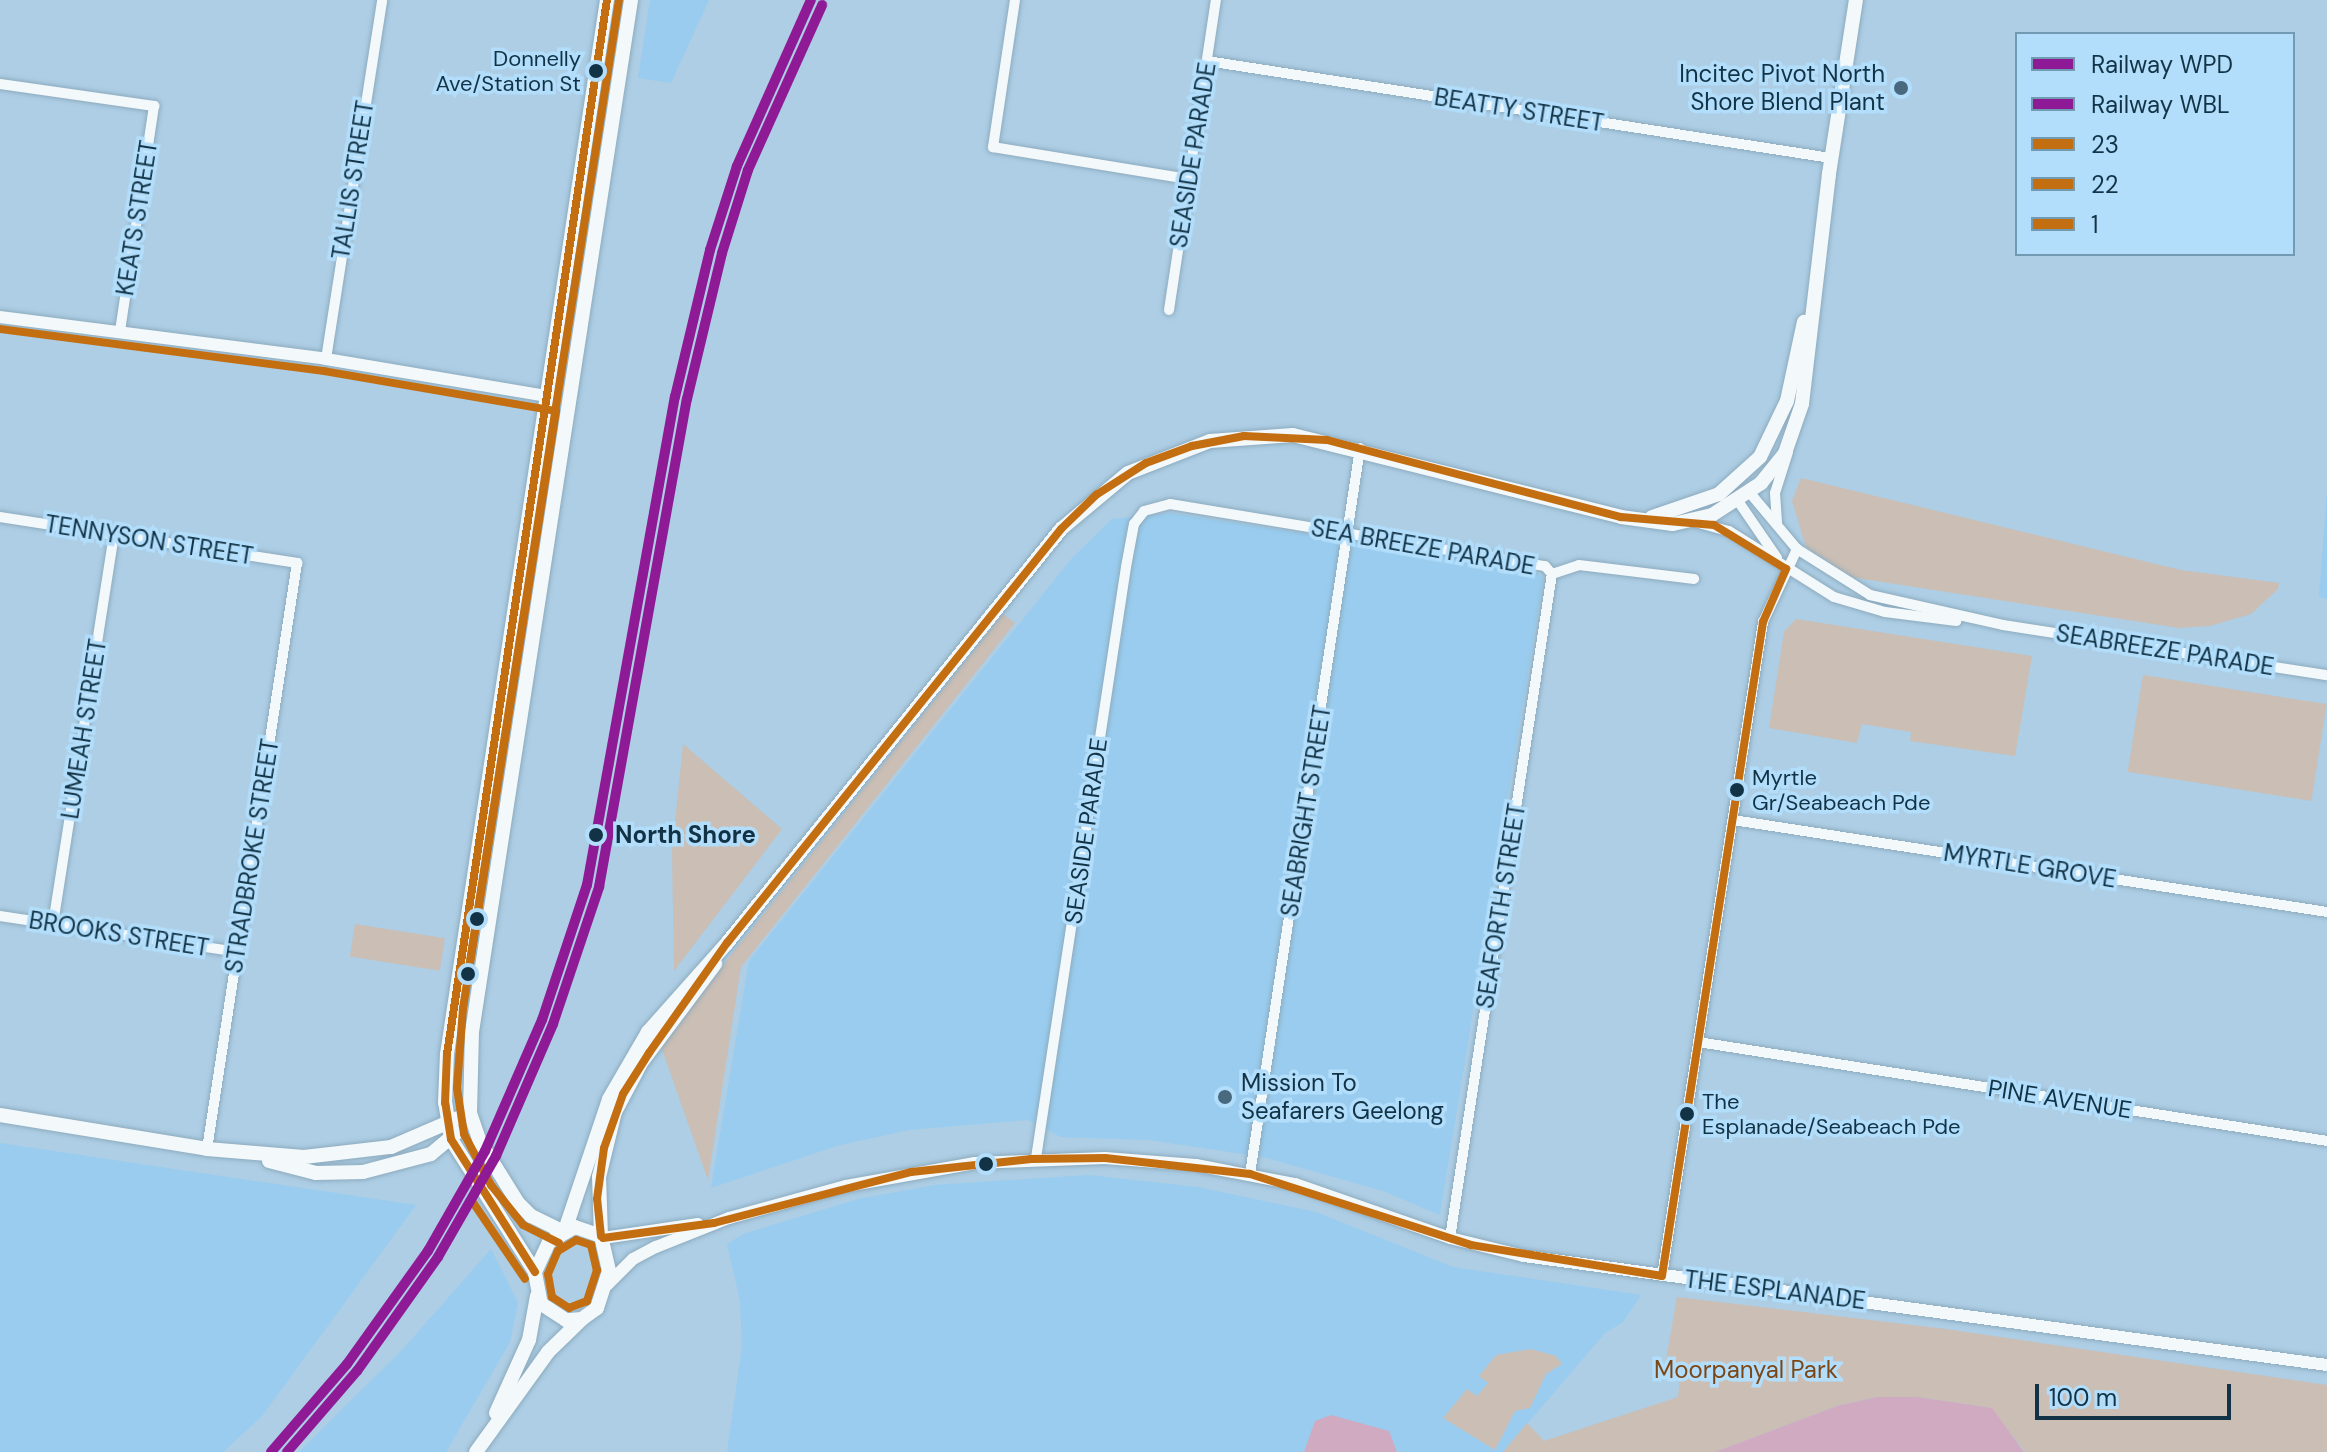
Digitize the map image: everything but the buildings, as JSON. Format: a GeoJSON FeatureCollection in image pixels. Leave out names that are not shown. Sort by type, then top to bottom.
{"type":"FeatureCollection","features":[{"type":"Feature","properties":{"kind":"main road"},"geometry":{"type":"LineString","coordinates":[[535,1272],[449,1132],[452,1005],[607,0]]}},
{"type":"Feature","properties":{"kind":"main road"},"geometry":{"type":"LineString","coordinates":[[602,1237],[582,1227],[564,1231],[518,1203],[480,1142],[470,1113],[475,1010],[631,0]]}},
{"type":"Feature","properties":{"kind":"main road"},"geometry":{"type":"LineString","coordinates":[[480,1446],[548,1352],[597,1308],[607,1285],[599,1177],[615,1112],[641,1063],[727,943],[1055,535],[1096,495],[1146,463],[1229,438],[1293,435],[1360,448],[1621,517],[1659,524],[1693,522],[1744,497],[1780,460],[1794,431],[1806,377],[1814,286],[1856,0]]}},
{"type":"Feature","properties":{"kind":"main road"},"geometry":{"type":"LineString","coordinates":[[1621,517],[1682,511],[1735,482],[1760,457],[1776,430],[1814,286]]}},
{"type":"Feature","properties":{"kind":"main road"},"geometry":{"type":"LineString","coordinates":[[546,396],[570,401]]}},
{"type":"Feature","properties":{"kind":"main road"},"geometry":{"type":"LineString","coordinates":[[1735,482],[1744,497]]}},
{"type":"Feature","properties":{"kind":"main road"},"geometry":{"type":"LineString","coordinates":[[480,1446],[529,1340],[537,1296],[535,1272],[541,1253],[564,1231],[622,1071],[680,992],[727,943]]}},
{"type":"Feature","properties":{"kind":"main road"},"geometry":{"type":"LineString","coordinates":[[0,1115],[257,1156],[300,1170],[363,1172],[431,1154],[470,1113]]}},
{"type":"Feature","properties":{"kind":"main road"},"geometry":{"type":"LineString","coordinates":[[537,1296],[557,1318],[582,1319]]}},
{"type":"Feature","properties":{"kind":"street","name":"TALLIS STREET"},"geometry":{"type":"LineString","coordinates":[[326,359],[382,0]]}},
{"type":"Feature","properties":{"kind":"street"},"geometry":{"type":"LineString","coordinates":[[1015,0],[993,147],[1189,179]]}},
{"type":"Feature","properties":{"kind":"street","name":"SEASIDE PARADE"},"geometry":{"type":"LineString","coordinates":[[1169,310],[1216,0]]}},
{"type":"Feature","properties":{"kind":"street","name":"BEATTY STREET"},"geometry":{"type":"LineString","coordinates":[[1207,61],[1831,158]]}},
{"type":"Feature","properties":{"kind":"street","name":"KEATS STREET"},"geometry":{"type":"LineString","coordinates":[[0,84],[154,106],[120,331]]}},
{"type":"Feature","properties":{"kind":"street"},"geometry":{"type":"LineString","coordinates":[[0,317],[326,359],[546,396]]}},
{"type":"Feature","properties":{"kind":"street"},"geometry":{"type":"LineString","coordinates":[[1781,532],[1775,493],[1794,431]]}},
{"type":"Feature","properties":{"kind":"street","name":"SEABRIGHT STREET"},"geometry":{"type":"LineString","coordinates":[[1250,1174],[1360,448]]}},
{"type":"Feature","properties":{"kind":"street","name":"SEABREEZE PARADE"},"geometry":{"type":"LineString","coordinates":[[1744,497],[1797,549],[1870,595],[2003,625]]}},
{"type":"Feature","properties":{"kind":"street","name":"SEABREEZE PARADE"},"geometry":{"type":"LineString","coordinates":[[1744,497],[1786,569]]}},
{"type":"Feature","properties":{"kind":"street","name":"SEA BREEZE PARADE"},"geometry":{"type":"LineString","coordinates":[[1148,508],[1170,504],[1545,566],[1552,574],[1579,565],[1694,579]]}},
{"type":"Feature","properties":{"kind":"street","name":"SEASIDE PARADE"},"geometry":{"type":"LineString","coordinates":[[1036,1158],[1129,546],[1137,518],[1148,508]]}},
{"type":"Feature","properties":{"kind":"street","name":"TENNYSON STREET"},"geometry":{"type":"LineString","coordinates":[[0,517],[297,563]]}},
{"type":"Feature","properties":{"kind":"street","name":"SEABREEZE PARADE"},"geometry":{"type":"LineString","coordinates":[[1693,522],[1723,528],[1834,597],[1864,607],[2327,675]]}},
{"type":"Feature","properties":{"kind":"street","name":"LUMEAH STREET"},"geometry":{"type":"LineString","coordinates":[[53,924],[114,535]]}},
{"type":"Feature","properties":{"kind":"street"},"geometry":{"type":"LineString","coordinates":[[1662,1276],[1763,622],[1797,549]]}},
{"type":"Feature","properties":{"kind":"street","name":"STRADBROKE STREET"},"geometry":{"type":"LineString","coordinates":[[207,1149],[297,563]]}},
{"type":"Feature","properties":{"kind":"street","name":"SEAFORTH STREET"},"geometry":{"type":"LineString","coordinates":[[1450,1238],[1552,574]]}},
{"type":"Feature","properties":{"kind":"street","name":"MYRTLE GROVE"},"geometry":{"type":"LineString","coordinates":[[1733,820],[2327,912]]}},
{"type":"Feature","properties":{"kind":"street","name":"BROOKS STREET"},"geometry":{"type":"LineString","coordinates":[[0,916],[237,952]]}},
{"type":"Feature","properties":{"kind":"street","name":"PINE AVENUE"},"geometry":{"type":"LineString","coordinates":[[1698,1042],[2327,1141]]}},
{"type":"Feature","properties":{"kind":"street","name":"THE ESPLANADE"},"geometry":{"type":"LineString","coordinates":[[602,1237],[714,1223],[911,1172],[1036,1158],[1148,1160],[1250,1174],[1319,1192],[1450,1238],[1524,1256],[2327,1365]]}},
{"type":"Feature","properties":{"kind":"street","name":"THE ESPLANADE"},"geometry":{"type":"LineString","coordinates":[[607,1285],[641,1253],[714,1223]]}},
{"type":"Feature","properties":{"kind":"shaded area"},"geometry":{"type":"Polygon","coordinates":[[[650,0],[709,0],[671,83],[638,78],[650,0]]]}},
{"type":"Feature","properties":{"kind":"shaded area"},"geometry":{"type":"Polygon","coordinates":[[[2327,491],[2327,599],[2319,597],[2327,491]]]}},
{"type":"Feature","properties":{"kind":"shaded area"},"geometry":{"type":"Polygon","coordinates":[[[1170,513],[1532,568],[1543,579],[1440,1215],[1383,1191],[1263,1157],[1149,1140],[1061,1137],[1028,1120],[909,1130],[840,1145],[711,1188],[749,961],[1072,558],[1112,519],[1170,513]]]}},
{"type":"Feature","properties":{"kind":"shaded area"},"geometry":{"type":"Polygon","coordinates":[[[0,1143],[416,1205],[262,1416],[223,1452],[0,1452],[0,1143]]]}},
{"type":"Feature","properties":{"kind":"shaded area"},"geometry":{"type":"Polygon","coordinates":[[[1088,1175],[1198,1187],[1316,1212],[1453,1267],[1641,1295],[1623,1322],[1605,1333],[1503,1452],[727,1452],[742,1346],[740,1301],[727,1244],[743,1234],[858,1199],[934,1185],[1088,1175]]]}},
{"type":"Feature","properties":{"kind":"shaded area"},"geometry":{"type":"Polygon","coordinates":[[[491,1249],[518,1303],[510,1342],[446,1452],[299,1452],[403,1349],[491,1249]]]}},
{"type":"Feature","properties":{"kind":"shaded area"},"geometry":{"type":"Polygon","coordinates":[[[1877,1397],[1917,1397],[1992,1408],[2024,1452],[1715,1452],[1837,1406],[1877,1397]]]}},
{"type":"Feature","properties":{"kind":"shaded area"},"geometry":{"type":"Polygon","coordinates":[[[1331,1415],[1389,1431],[1397,1452],[1304,1452],[1315,1421],[1331,1415]]]}},
{"type":"Feature","properties":{"kind":"green space"},"geometry":{"type":"Polygon","coordinates":[[[1801,478],[2181,570],[2279,583],[2278,589],[2251,614],[2210,626],[2179,628],[1850,577],[1806,547],[1792,501],[1801,478]]]}},
{"type":"Feature","properties":{"kind":"green space"},"geometry":{"type":"Polygon","coordinates":[[[1003,614],[1015,623],[741,967],[708,1180],[660,1044],[1003,614]]]}},
{"type":"Feature","properties":{"kind":"green space"},"geometry":{"type":"Polygon","coordinates":[[[1796,619],[2032,656],[2015,756],[1910,741],[1911,732],[1862,724],[1857,743],[1769,728],[1784,632],[1796,619]]]}},
{"type":"Feature","properties":{"kind":"green space"},"geometry":{"type":"Polygon","coordinates":[[[2143,675],[2327,704],[2311,801],[2128,772],[2143,675]]]}},
{"type":"Feature","properties":{"kind":"green space"},"geometry":{"type":"Polygon","coordinates":[[[683,744],[782,829],[674,971],[672,852],[683,744]]]}},
{"type":"Feature","properties":{"kind":"green space"},"geometry":{"type":"Polygon","coordinates":[[[355,924],[445,938],[440,971],[350,957],[355,924]]]}},
{"type":"Feature","properties":{"kind":"green space","name":"Moorpanyal Park"},"geometry":{"type":"Polygon","coordinates":[[[1677,1297],[1946,1329],[2327,1385],[2327,1452],[2025,1452],[1991,1408],[1917,1397],[1877,1397],[1837,1406],[1715,1452],[1503,1452],[1527,1423],[1544,1441],[1678,1397],[1681,1364],[1666,1360],[1677,1297]]]}},
{"type":"Feature","properties":{"kind":"green space"},"geometry":{"type":"Polygon","coordinates":[[[1531,1349],[1556,1356],[1562,1364],[1546,1374],[1530,1408],[1515,1411],[1495,1450],[1443,1418],[1467,1389],[1477,1396],[1488,1383],[1479,1376],[1496,1355],[1531,1349]]]}},
{"type":"Feature","properties":{"kind":"rail line","name":"WPD"},"geometry":{"type":"LineString","coordinates":[[271,1452],[347,1364],[428,1251],[485,1151],[542,1020],[587,885],[675,397],[710,250],[737,166],[811,0]]}},
{"type":"Feature","properties":{"kind":"rail line","name":"WBL"},"geometry":{"type":"LineString","coordinates":[[287,1452],[357,1371],[438,1257],[496,1156],[553,1024],[599,887],[687,399],[722,253],[748,170],[822,5]]}},
{"type":"Feature","properties":{"kind":"transit line","name":"23"},"geometry":{"type":"LineString","coordinates":[[535,1272],[451,1139],[445,1103],[447,1054],[607,0]]}},
{"type":"Feature","properties":{"kind":"transit line","name":"1"},"geometry":{"type":"LineString","coordinates":[[468,974],[619,0]]}},
{"type":"Feature","properties":{"kind":"transit line","name":"22"},"geometry":{"type":"LineString","coordinates":[[0,329],[324,371],[556,411],[463,1008],[457,1088],[464,1134],[491,1185],[523,1225],[559,1243]]}},
{"type":"Feature","properties":{"kind":"transit line","name":"23"},"geometry":{"type":"LineString","coordinates":[[601,1236],[597,1199],[604,1148],[623,1094],[649,1053],[727,943],[1061,529],[1096,495],[1146,463],[1192,446],[1244,436],[1327,440],[1621,517],[1714,525],[1786,569]]}},
{"type":"Feature","properties":{"kind":"transit line","name":"23"},"geometry":{"type":"LineString","coordinates":[[1662,1276],[1763,622],[1786,569]]}},
{"type":"Feature","properties":{"kind":"transit line","name":"23"},"geometry":{"type":"LineString","coordinates":[[603,1238],[714,1223],[911,1172],[1031,1159],[1105,1158],[1250,1174],[1471,1245],[1662,1276]]}},
{"type":"Feature","properties":{"kind":"transit line","name":"22"},"geometry":{"type":"LineString","coordinates":[[472,1201],[525,1279]]}},
{"type":"Feature","properties":{"kind":"transit line","name":"22"},"geometry":{"type":"LineString","coordinates":[[576,1240],[591,1245],[597,1270],[587,1301],[569,1308],[552,1297],[548,1274],[558,1251],[576,1240]]}},
{"type":"Feature","properties":{"kind":"place","name":"Donnelly Ave/Station St"},"geometry":{"type":"Point","coordinates":[596,71]}},
{"type":"Feature","properties":{"kind":"place","name":"Incitec Pivot North Shore Blend Plant"},"geometry":{"type":"Point","coordinates":[1901,88]}},
{"type":"Feature","properties":{"kind":"place","name":"Myrtle Gr/Seabeach Pde"},"geometry":{"type":"Point","coordinates":[1737,790]}},
{"type":"Feature","properties":{"kind":"place","name":"North Shore"},"geometry":{"type":"Point","coordinates":[596,835]}},
{"type":"Feature","properties":{"kind":"place","name":"Mission To Seafarers Geelong"},"geometry":{"type":"Point","coordinates":[1225,1097]}},
{"type":"Feature","properties":{"kind":"place","name":"The Esplanade/Seabeach Pde"},"geometry":{"type":"Point","coordinates":[1687,1114]}}]}
